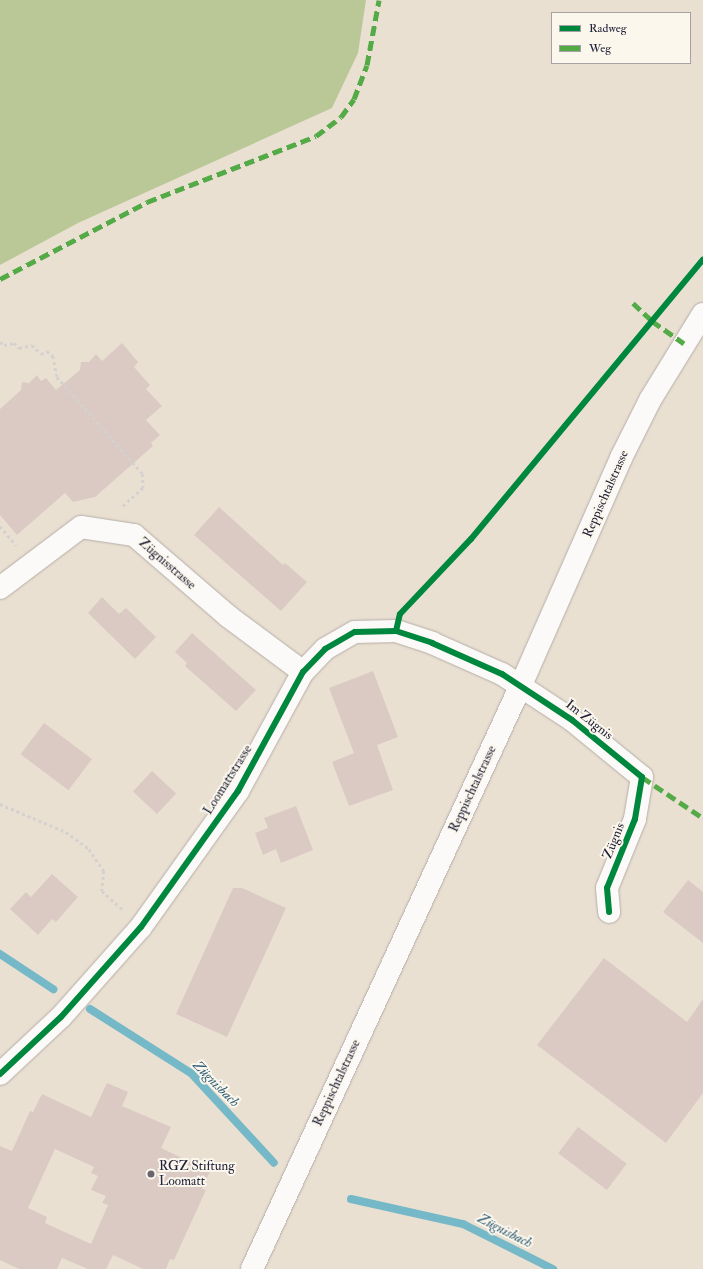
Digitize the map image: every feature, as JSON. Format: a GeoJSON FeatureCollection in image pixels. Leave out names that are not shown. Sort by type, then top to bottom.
{"type":"FeatureCollection","features":[{"type":"Feature","properties":{"kind":"street","name":"Reppischtalstrasse"},"geometry":{"type":"LineString","coordinates":[[252,1269],[521,685],[621,458],[650,400],[703,314]]}},
{"type":"Feature","properties":{"kind":"street","name":"Zügnisstrasse"},"geometry":{"type":"LineString","coordinates":[[0,588],[81,527],[134,536],[229,617],[303,672]]}},
{"type":"Feature","properties":{"kind":"street","name":"Loomattstrasse"},"geometry":{"type":"LineString","coordinates":[[0,1074],[61,1017],[141,926],[238,790],[303,672],[325,649],[355,632],[396,630],[432,643],[521,685]]}},
{"type":"Feature","properties":{"kind":"street","name":"Im Zügnis"},"geometry":{"type":"LineString","coordinates":[[521,685],[572,720],[642,777]]}},
{"type":"Feature","properties":{"kind":"street","name":"Zügnis"},"geometry":{"type":"LineString","coordinates":[[609,912],[607,888],[635,819],[642,777]]}},
{"type":"Feature","properties":{"kind":"path"},"geometry":{"type":"LineString","coordinates":[[0,342],[4,345],[14,343],[19,348],[32,345],[41,354],[47,351],[53,356],[57,377],[143,474],[143,488],[126,501],[106,531]]}},
{"type":"Feature","properties":{"kind":"path"},"geometry":{"type":"LineString","coordinates":[[0,804],[66,832],[89,849],[104,871],[102,891],[141,926]]}},
{"type":"Feature","properties":{"kind":"green space"},"geometry":{"type":"Polygon","coordinates":[[[0,0],[366,0],[358,53],[332,108],[78,223],[0,265],[0,0]]]}},
{"type":"Feature","properties":{"kind":"building"},"geometry":{"type":"Polygon","coordinates":[[[122,343],[138,362],[134,367],[150,385],[146,389],[162,406],[146,420],[160,435],[151,443],[153,446],[95,497],[73,502],[65,493],[17,535],[0,515],[0,409],[21,390],[22,382],[29,383],[37,375],[41,381],[46,378],[56,390],[80,370],[81,362],[89,362],[96,354],[102,361],[122,343]]]}},
{"type":"Feature","properties":{"kind":"building"},"geometry":{"type":"Polygon","coordinates":[[[219,507],[283,565],[285,563],[307,582],[281,611],[194,535],[219,507]]]}},
{"type":"Feature","properties":{"kind":"building"},"geometry":{"type":"Polygon","coordinates":[[[102,597],[119,614],[126,608],[156,637],[135,659],[88,613],[102,597]]]}},
{"type":"Feature","properties":{"kind":"building"},"geometry":{"type":"Polygon","coordinates":[[[192,633],[256,690],[236,711],[185,666],[187,663],[175,652],[192,633]]]}},
{"type":"Feature","properties":{"kind":"building"},"geometry":{"type":"Polygon","coordinates":[[[373,671],[398,737],[377,745],[393,790],[349,806],[332,762],[354,753],[329,688],[373,671]]]}},
{"type":"Feature","properties":{"kind":"building"},"geometry":{"type":"Polygon","coordinates":[[[44,723],[92,759],[68,790],[21,754],[44,723]]]}},
{"type":"Feature","properties":{"kind":"building"},"geometry":{"type":"Polygon","coordinates":[[[152,771],[176,794],[157,814],[133,791],[152,771]]]}},
{"type":"Feature","properties":{"kind":"building"},"geometry":{"type":"Polygon","coordinates":[[[296,806],[313,850],[281,863],[276,849],[263,855],[255,833],[268,828],[264,818],[296,806]]]}},
{"type":"Feature","properties":{"kind":"building"},"geometry":{"type":"Polygon","coordinates":[[[52,874],[78,897],[56,922],[52,919],[38,935],[10,909],[26,892],[31,897],[52,874]]]}},
{"type":"Feature","properties":{"kind":"building"},"geometry":{"type":"Polygon","coordinates":[[[688,880],[703,892],[703,943],[663,912],[688,880]]]}},
{"type":"Feature","properties":{"kind":"building"},"geometry":{"type":"Polygon","coordinates":[[[233,888],[242,888],[286,908],[227,1037],[176,1014],[233,888]]]}},
{"type":"Feature","properties":{"kind":"building"},"geometry":{"type":"Polygon","coordinates":[[[604,958],[687,1022],[703,999],[703,1093],[666,1143],[537,1045],[604,958]]]}},
{"type":"Feature","properties":{"kind":"building"},"geometry":{"type":"Polygon","coordinates":[[[107,1083],[128,1092],[122,1106],[171,1127],[161,1148],[210,1171],[202,1189],[206,1190],[174,1260],[170,1259],[166,1269],[143,1269],[113,1255],[106,1269],[88,1269],[62,1258],[57,1269],[19,1269],[0,1260],[0,1146],[12,1151],[30,1111],[33,1112],[42,1094],[91,1117],[107,1083]],[[55,1149],[28,1208],[47,1217],[45,1223],[91,1244],[108,1205],[102,1203],[106,1196],[91,1190],[98,1176],[91,1173],[94,1167],[55,1149]]]}},
{"type":"Feature","properties":{"kind":"building"},"geometry":{"type":"Polygon","coordinates":[[[578,1127],[627,1164],[607,1190],[558,1153],[578,1127]]]}},
{"type":"Feature","properties":{"kind":"waterway","name":"Zügnisbach"},"geometry":{"type":"LineString","coordinates":[[0,954],[53,989]]}},
{"type":"Feature","properties":{"kind":"waterway","name":"Zügnisbach"},"geometry":{"type":"LineString","coordinates":[[90,1009],[191,1073],[274,1163]]}},
{"type":"Feature","properties":{"kind":"waterway","name":"Zügnisbach"},"geometry":{"type":"LineString","coordinates":[[351,1199],[463,1224],[553,1269]]}},
{"type":"Feature","properties":{"kind":"marked path"},"geometry":{"type":"LineString","coordinates":[[0,279],[147,202],[316,136],[341,117],[354,99],[367,65],[379,0]]}},
{"type":"Feature","properties":{"kind":"marked path"},"geometry":{"type":"LineString","coordinates":[[633,303],[652,321],[684,343]]}},
{"type":"Feature","properties":{"kind":"marked path"},"geometry":{"type":"LineString","coordinates":[[642,777],[703,818]]}},
{"type":"Feature","properties":{"kind":"cycle path"},"geometry":{"type":"LineString","coordinates":[[396,631],[400,614],[471,539],[703,260]]}},
{"type":"Feature","properties":{"kind":"cycle path"},"geometry":{"type":"LineString","coordinates":[[0,1074],[61,1017],[141,927],[238,791],[303,672],[325,649],[355,632],[396,631],[432,643],[502,674],[572,720],[642,777],[635,819],[607,888],[609,912]]}},
{"type":"Feature","properties":{"kind":"place","name":"RGZ Stiftung Loomatt"},"geometry":{"type":"Point","coordinates":[151,1174]}}]}
